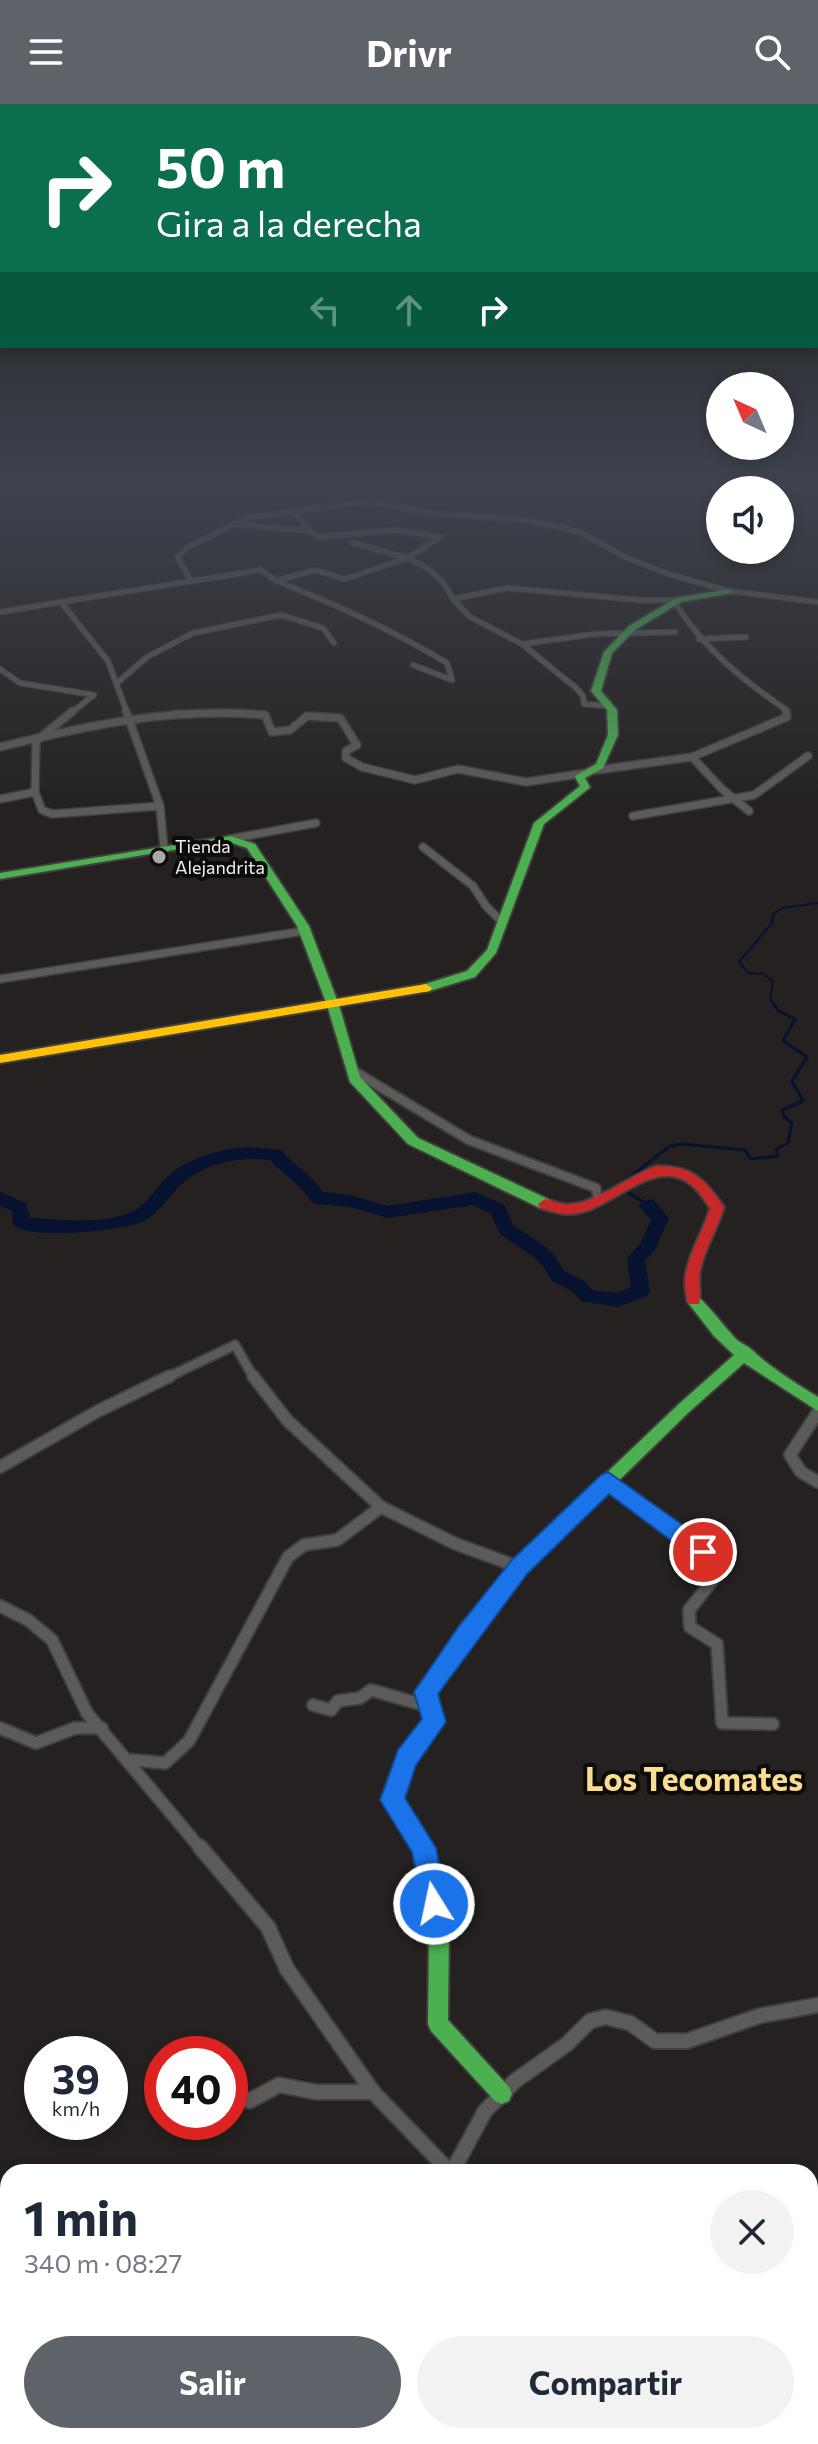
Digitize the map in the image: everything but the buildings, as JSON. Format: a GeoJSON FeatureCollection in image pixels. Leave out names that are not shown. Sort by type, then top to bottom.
{"type":"FeatureCollection","features":[{"type":"Feature","properties":{"kind":"street"},"geometry":{"type":"LineString","coordinates":[[0,612],[134,590]]}},
{"type":"Feature","properties":{"kind":"street"},"geometry":{"type":"LineString","coordinates":[[300,590],[418,645],[447,663],[452,680],[413,665]]}},
{"type":"Feature","properties":{"kind":"street"},"geometry":{"type":"LineString","coordinates":[[448,590],[470,617],[522,644],[576,688],[583,696],[584,704],[608,706]]}},
{"type":"Feature","properties":{"kind":"street"},"geometry":{"type":"LineString","coordinates":[[453,599],[496,590]]}},
{"type":"Feature","properties":{"kind":"street"},"geometry":{"type":"LineString","coordinates":[[531,590],[677,602],[729,591],[818,602]]}},
{"type":"Feature","properties":{"kind":"street"},"geometry":{"type":"LineString","coordinates":[[61,602],[108,661],[160,806],[164,849]]}},
{"type":"Feature","properties":{"kind":"street"},"geometry":{"type":"LineString","coordinates":[[0,1059],[422,989],[471,974],[492,951],[539,823],[585,787],[580,777],[600,766],[613,735],[612,710],[596,691],[608,652],[628,631],[677,602]]}},
{"type":"Feature","properties":{"kind":"street"},"geometry":{"type":"LineString","coordinates":[[0,747],[128,716],[226,710],[265,715],[272,732],[290,730],[307,716],[340,718],[357,745],[346,751],[346,758],[362,767],[415,780],[458,769],[526,782],[692,757],[787,717],[785,709],[725,667],[699,639],[677,602]]}},
{"type":"Feature","properties":{"kind":"street"},"geometry":{"type":"LineString","coordinates":[[117,683],[147,657],[193,633],[281,615],[323,628],[334,643]]}},
{"type":"Feature","properties":{"kind":"street"},"geometry":{"type":"LineString","coordinates":[[522,644],[628,631],[675,632]]}},
{"type":"Feature","properties":{"kind":"street"},"geometry":{"type":"LineString","coordinates":[[699,639],[746,637]]}},
{"type":"Feature","properties":{"kind":"street"},"geometry":{"type":"LineString","coordinates":[[0,669],[20,683],[94,695],[36,741],[35,792],[42,810],[52,814],[160,806]]}},
{"type":"Feature","properties":{"kind":"street"},"geometry":{"type":"LineString","coordinates":[[633,816],[754,795],[808,756]]}},
{"type":"Feature","properties":{"kind":"street"},"geometry":{"type":"LineString","coordinates":[[692,757],[749,811]]}},
{"type":"Feature","properties":{"kind":"street"},"geometry":{"type":"LineString","coordinates":[[0,799],[35,792]]}},
{"type":"Feature","properties":{"kind":"street"},"geometry":{"type":"LineString","coordinates":[[0,876],[316,823]]}},
{"type":"Feature","properties":{"kind":"street"},"geometry":{"type":"LineString","coordinates":[[230,839],[244,842],[256,851],[304,931],[333,1005],[354,1079],[413,1141],[554,1208],[578,1210],[648,1173],[666,1169],[681,1171],[693,1179],[717,1207],[711,1231],[692,1268],[689,1284],[696,1306],[708,1323],[818,1405]]}},
{"type":"Feature","properties":{"kind":"street"},"geometry":{"type":"LineString","coordinates":[[423,847],[473,886],[486,906],[502,922]]}},
{"type":"Feature","properties":{"kind":"street"},"geometry":{"type":"LineString","coordinates":[[0,979],[304,931]]}},
{"type":"Feature","properties":{"kind":"street"},"geometry":{"type":"LineString","coordinates":[[352,1070],[469,1140],[596,1188],[603,1198]]}},
{"type":"Feature","properties":{"kind":"street"},"geometry":{"type":"LineString","coordinates":[[0,1467],[98,1411],[235,1345],[256,1382],[287,1420],[381,1507],[456,1544],[519,1567]]}},
{"type":"Feature","properties":{"kind":"street"},"geometry":{"type":"LineString","coordinates":[[502,2094],[438,2024],[439,1933],[424,1848],[392,1800],[407,1758],[434,1722],[427,1706],[426,1692],[519,1567],[746,1353]]}},
{"type":"Feature","properties":{"kind":"street"},"geometry":{"type":"LineString","coordinates":[[818,1412],[790,1455],[801,1472],[818,1482]]}},
{"type":"Feature","properties":{"kind":"street"},"geometry":{"type":"LineString","coordinates":[[608,1481],[724,1566],[689,1610],[690,1627],[717,1644],[722,1723],[773,1724]]}},
{"type":"Feature","properties":{"kind":"street"},"geometry":{"type":"LineString","coordinates":[[132,1760],[161,1766],[174,1761],[288,1557],[304,1545],[323,1547],[346,1536],[381,1507]]}},
{"type":"Feature","properties":{"kind":"street"},"geometry":{"type":"LineString","coordinates":[[0,1606],[20,1615],[53,1641],[70,1681],[93,1721],[132,1760],[145,1783],[268,1927],[287,1969],[373,2092],[443,2164]]}},
{"type":"Feature","properties":{"kind":"street"},"geometry":{"type":"LineString","coordinates":[[313,1705],[331,1710],[338,1701],[360,1698],[371,1690],[427,1706]]}},
{"type":"Feature","properties":{"kind":"street"},"geometry":{"type":"LineString","coordinates":[[0,1728],[36,1743],[75,1728],[102,1728]]}},
{"type":"Feature","properties":{"kind":"street"},"geometry":{"type":"LineString","coordinates":[[455,2164],[485,2111],[515,2081],[567,2044],[590,2021],[606,2017],[630,2023],[655,2041],[687,2041],[759,2016],[818,2005]]}},
{"type":"Feature","properties":{"kind":"street"},"geometry":{"type":"LineString","coordinates":[[249,2101],[279,2085],[316,2092],[373,2092]]}},
{"type":"Feature","properties":{"kind":"waterway"},"geometry":{"type":"LineString","coordinates":[[776,1007],[770,999],[773,981],[763,974],[748,973],[739,962],[772,923],[773,914],[782,908],[818,903]]}},
{"type":"Feature","properties":{"kind":"waterway"},"geometry":{"type":"LineString","coordinates":[[621,1184],[670,1146],[682,1144],[745,1150],[751,1159],[778,1156],[776,1149],[788,1143],[792,1123],[784,1117],[782,1110],[803,1101],[792,1081],[807,1057],[783,1041],[795,1019],[774,1005]]}},
{"type":"Feature","properties":{"kind":"waterway"},"geometry":{"type":"LineString","coordinates":[[0,1198],[20,1208],[22,1224],[80,1225],[125,1221],[142,1214],[185,1172],[209,1160],[236,1154],[275,1154],[289,1170],[309,1184],[318,1198],[350,1201],[388,1212],[475,1198],[498,1210],[506,1229],[537,1250],[549,1261],[558,1276],[578,1286],[587,1296],[617,1300],[641,1291],[636,1259],[648,1246],[660,1219],[648,1205]]}},
{"type":"Feature","properties":{"kind":"waterway"},"geometry":{"type":"LineString","coordinates":[[624,1190],[648,1205]]}},
{"type":"Feature","properties":{"kind":"traffic: fast"},"geometry":{"type":"LineString","coordinates":[[426,988],[471,974],[492,951],[539,823],[585,787],[580,777],[600,766],[613,735],[612,710],[596,691],[608,652],[632,628],[679,600],[729,591]]}},
{"type":"Feature","properties":{"kind":"traffic: fast"},"geometry":{"type":"LineString","coordinates":[[0,876],[215,840],[230,839],[251,846],[303,926],[333,1005],[354,1079],[413,1141],[545,1204]]}},
{"type":"Feature","properties":{"kind":"traffic: fast"},"geometry":{"type":"LineString","coordinates":[[694,1300],[734,1346],[818,1405]]}},
{"type":"Feature","properties":{"kind":"traffic: fast"},"geometry":{"type":"LineString","coordinates":[[502,2094],[438,2024],[439,1933],[424,1848],[392,1800],[407,1758],[434,1722],[426,1692],[519,1567],[684,1408],[746,1353]]}},
{"type":"Feature","properties":{"kind":"traffic: slow"},"geometry":{"type":"LineString","coordinates":[[0,1059],[426,988]]}},
{"type":"Feature","properties":{"kind":"traffic: jam"},"geometry":{"type":"LineString","coordinates":[[545,1204],[566,1209],[585,1206],[657,1171],[675,1171],[693,1179],[717,1207],[694,1264],[694,1300]]}},
{"type":"Feature","properties":{"kind":"place","name":"Tienda Alejandrita"},"geometry":{"type":"Point","coordinates":[159,857]}},
{"type":"Feature","properties":{"kind":"district","name":"Los Tecomates"},"geometry":{"type":"Point","coordinates":[694,1780]}},
{"type":"Feature","properties":{"kind":"route"},"geometry":{"type":"LineString","coordinates":[[434,1904],[424,1848],[392,1800],[407,1758],[434,1722],[427,1706],[426,1692],[467,1634],[519,1567],[608,1481],[703,1552]]}}]}
